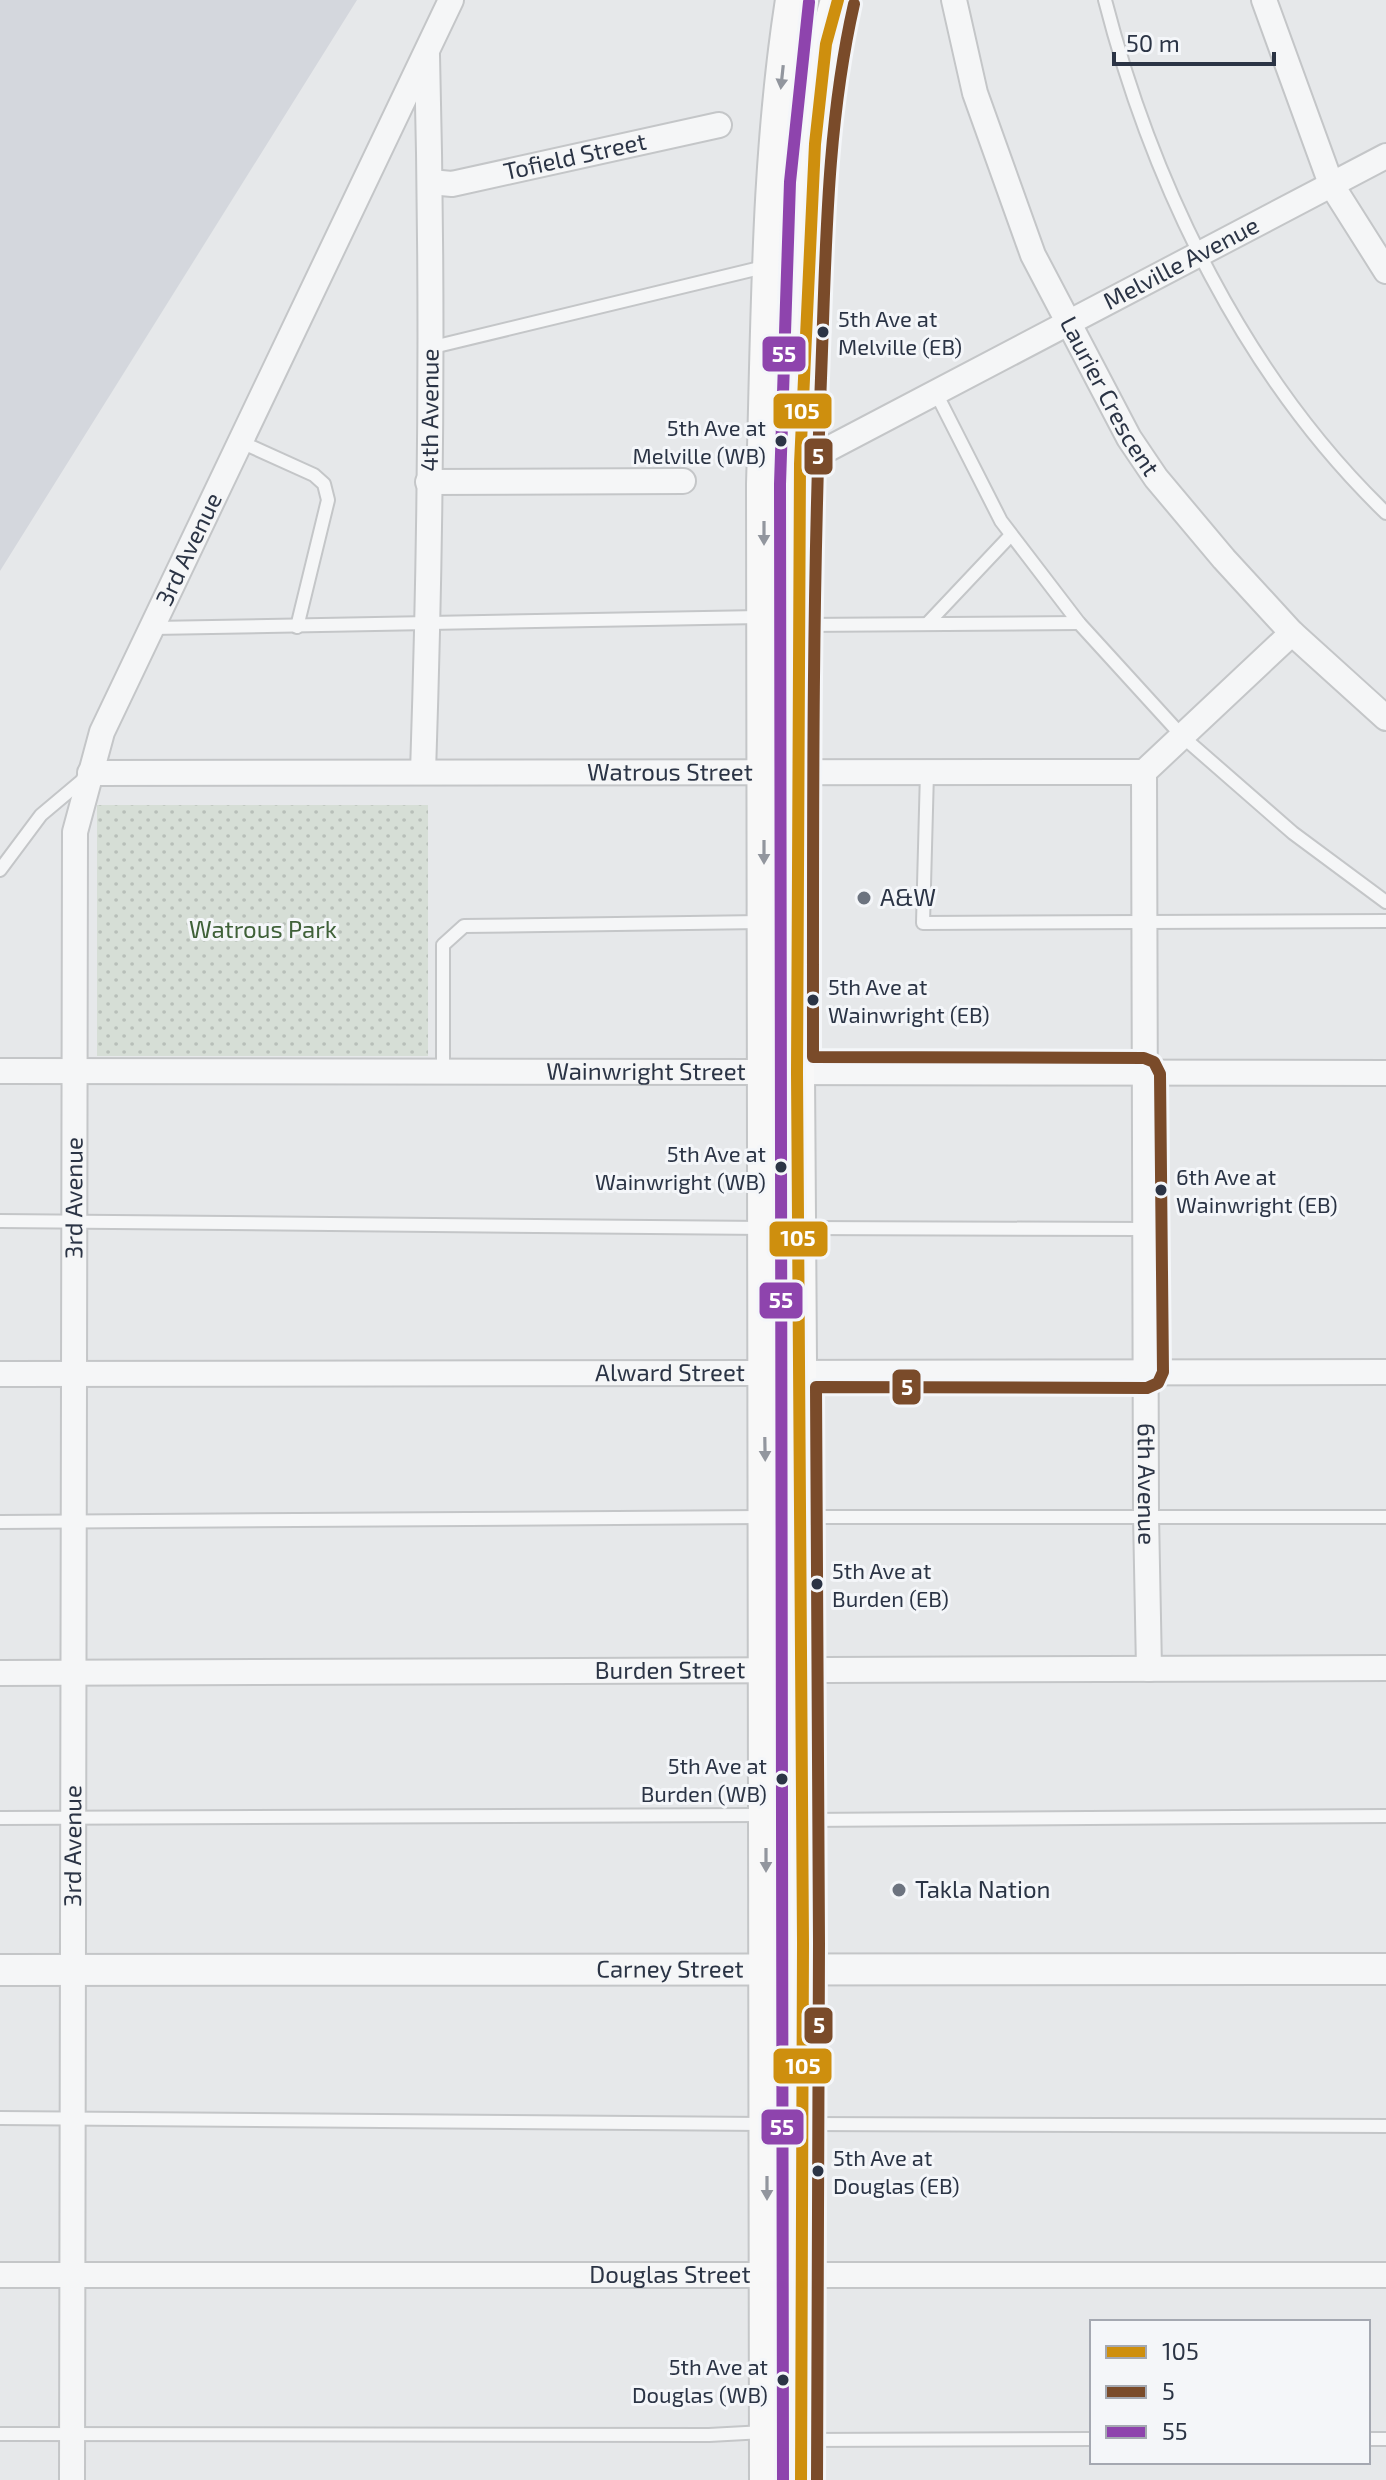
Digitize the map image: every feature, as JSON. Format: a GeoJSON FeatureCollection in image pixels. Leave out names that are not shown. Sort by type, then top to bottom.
{"type":"FeatureCollection","features":[{"type":"Feature","properties":{"kind":"main road"},"geometry":{"type":"LineString","coordinates":[[767,2480],[765,1228],[781,1073],[781,773],[764,617],[764,484],[781,73],[793,0]]}},
{"type":"Feature","properties":{"kind":"main road"},"geometry":{"type":"LineString","coordinates":[[801,2480],[804,2275],[799,1228],[764,922],[799,625],[800,464],[815,144],[826,44],[838,0]]}},
{"type":"Feature","properties":{"kind":"street","name":"3rd Avenue"},"geometry":{"type":"LineString","coordinates":[[72,2480],[75,832],[102,732],[451,0]]}},
{"type":"Feature","properties":{"kind":"street","name":"Laurier Crescent"},"geometry":{"type":"LineString","coordinates":[[954,0],[975,93],[1028,240],[1129,438],[1156,478],[1224,559],[1292,633],[1386,718]]}},
{"type":"Feature","properties":{"kind":"street"},"geometry":{"type":"LineString","coordinates":[[1264,0],[1331,184],[1386,271]]}},
{"type":"Feature","properties":{"kind":"street","name":"4th Avenue"},"geometry":{"type":"LineString","coordinates":[[423,772],[428,625],[430,182],[427,49]]}},
{"type":"Feature","properties":{"kind":"street","name":"Tofield Street"},"geometry":{"type":"LineString","coordinates":[[430,182],[452,184],[719,125]]}},
{"type":"Feature","properties":{"kind":"street","name":"Melville Avenue"},"geometry":{"type":"LineString","coordinates":[[764,484],[935,391],[1386,156]]}},
{"type":"Feature","properties":{"kind":"street"},"geometry":{"type":"LineString","coordinates":[[428,482],[683,481]]}},
{"type":"Feature","properties":{"kind":"street"},"geometry":{"type":"LineString","coordinates":[[1144,772],[1292,633]]}},
{"type":"Feature","properties":{"kind":"street","name":"Watrous Street"},"geometry":{"type":"LineString","coordinates":[[90,773],[1144,772]]}},
{"type":"Feature","properties":{"kind":"street","name":"6th Avenue"},"geometry":{"type":"LineString","coordinates":[[1144,772],[1149,1669]]}},
{"type":"Feature","properties":{"kind":"street","name":"Wainwright Street"},"geometry":{"type":"LineString","coordinates":[[0,1071],[1386,1073]]}},
{"type":"Feature","properties":{"kind":"street","name":"Alward Street"},"geometry":{"type":"LineString","coordinates":[[0,1374],[1386,1372]]}},
{"type":"Feature","properties":{"kind":"street","name":"Burden Street"},"geometry":{"type":"LineString","coordinates":[[0,1673],[1386,1668]]}},
{"type":"Feature","properties":{"kind":"street","name":"Carney Street"},"geometry":{"type":"LineString","coordinates":[[0,1970],[1386,1969]]}},
{"type":"Feature","properties":{"kind":"street","name":"Douglas Street"},"geometry":{"type":"LineString","coordinates":[[0,2275],[1386,2275]]}},
{"type":"Feature","properties":{"kind":"lane"},"geometry":{"type":"LineString","coordinates":[[1105,0],[1126,78],[1154,157],[1234,317],[1274,381],[1322,444],[1386,513]]}},
{"type":"Feature","properties":{"kind":"lane"},"geometry":{"type":"LineString","coordinates":[[429,348],[771,265]]}},
{"type":"Feature","properties":{"kind":"lane"},"geometry":{"type":"LineString","coordinates":[[935,391],[1001,521],[1079,623],[1183,737],[1293,833],[1386,902]]}},
{"type":"Feature","properties":{"kind":"lane"},"geometry":{"type":"LineString","coordinates":[[241,442],[314,475],[324,484],[328,500],[297,627]]}},
{"type":"Feature","properties":{"kind":"lane"},"geometry":{"type":"LineString","coordinates":[[927,624],[1011,535]]}},
{"type":"Feature","properties":{"kind":"lane"},"geometry":{"type":"LineString","coordinates":[[153,628],[764,617]]}},
{"type":"Feature","properties":{"kind":"lane"},"geometry":{"type":"LineString","coordinates":[[799,625],[1079,623]]}},
{"type":"Feature","properties":{"kind":"lane"},"geometry":{"type":"LineString","coordinates":[[927,772],[923,923],[1386,921]]}},
{"type":"Feature","properties":{"kind":"lane"},"geometry":{"type":"LineString","coordinates":[[0,870],[41,815],[90,773]]}},
{"type":"Feature","properties":{"kind":"lane"},"geometry":{"type":"LineString","coordinates":[[443,1072],[443,945],[464,926],[764,922]]}},
{"type":"Feature","properties":{"kind":"lane"},"geometry":{"type":"LineString","coordinates":[[0,1221],[765,1228]]}},
{"type":"Feature","properties":{"kind":"lane"},"geometry":{"type":"LineString","coordinates":[[799,1228],[1145,1229]]}},
{"type":"Feature","properties":{"kind":"lane"},"geometry":{"type":"LineString","coordinates":[[0,1522],[765,1517]]}},
{"type":"Feature","properties":{"kind":"lane"},"geometry":{"type":"LineString","coordinates":[[801,1517],[1386,1517]]}},
{"type":"Feature","properties":{"kind":"lane"},"geometry":{"type":"LineString","coordinates":[[0,1818],[766,1815]]}},
{"type":"Feature","properties":{"kind":"lane"},"geometry":{"type":"LineString","coordinates":[[802,1820],[1386,1816]]}},
{"type":"Feature","properties":{"kind":"lane"},"geometry":{"type":"LineString","coordinates":[[0,2118],[766,2124]]}},
{"type":"Feature","properties":{"kind":"lane"},"geometry":{"type":"LineString","coordinates":[[803,2124],[1386,2126]]}},
{"type":"Feature","properties":{"kind":"lane"},"geometry":{"type":"LineString","coordinates":[[0,2434],[709,2435],[767,2432]]}},
{"type":"Feature","properties":{"kind":"lane"},"geometry":{"type":"LineString","coordinates":[[801,2440],[1090,2439]]}},
{"type":"Feature","properties":{"kind":"shaded area"},"geometry":{"type":"Polygon","coordinates":[[[0,0],[357,0],[0,571],[0,0]]]}},
{"type":"Feature","properties":{"kind":"green space","name":"Watrous Park"},"geometry":{"type":"Polygon","coordinates":[[[97,805],[428,805],[428,1056],[97,1056],[97,805]]]}},
{"type":"Feature","properties":{"kind":"transit line","name":"105"},"geometry":{"type":"LineString","coordinates":[[801,2480],[803,1943],[797,1073],[800,464],[815,144],[826,44],[838,0]]}},
{"type":"Feature","properties":{"kind":"transit line","name":"55"},"geometry":{"type":"LineString","coordinates":[[783,2480],[780,484],[790,182],[809,2]]}},
{"type":"Feature","properties":{"kind":"transit line","name":"5"},"geometry":{"type":"LineString","coordinates":[[817,2480],[819,1943],[816,1387],[1147,1388],[1158,1383],[1163,1372],[1160,1074],[1154,1062],[1144,1058],[813,1057],[815,633],[824,284],[833,143],[854,4]]}},
{"type":"Feature","properties":{"kind":"place","name":"5th Ave at Melville (EB)"},"geometry":{"type":"Point","coordinates":[823,332]}},
{"type":"Feature","properties":{"kind":"place","name":"5th Ave at Melville (WB)"},"geometry":{"type":"Point","coordinates":[781,441]}},
{"type":"Feature","properties":{"kind":"place","name":"A&W"},"geometry":{"type":"Point","coordinates":[864,898]}},
{"type":"Feature","properties":{"kind":"place","name":"5th Ave at Wainwright (EB)"},"geometry":{"type":"Point","coordinates":[813,1000]}},
{"type":"Feature","properties":{"kind":"place","name":"5th Ave at Wainwright (WB)"},"geometry":{"type":"Point","coordinates":[781,1167]}},
{"type":"Feature","properties":{"kind":"place","name":"6th Ave at Wainwright (EB)"},"geometry":{"type":"Point","coordinates":[1161,1190]}},
{"type":"Feature","properties":{"kind":"place","name":"5th Ave at Burden (EB)"},"geometry":{"type":"Point","coordinates":[817,1584]}},
{"type":"Feature","properties":{"kind":"place","name":"5th Ave at Burden (WB)"},"geometry":{"type":"Point","coordinates":[782,1779]}},
{"type":"Feature","properties":{"kind":"place","name":"Takla Nation"},"geometry":{"type":"Point","coordinates":[899,1890]}},
{"type":"Feature","properties":{"kind":"place","name":"5th Ave at Douglas (EB)"},"geometry":{"type":"Point","coordinates":[818,2171]}},
{"type":"Feature","properties":{"kind":"place","name":"5th Ave at Douglas (WB)"},"geometry":{"type":"Point","coordinates":[783,2380]}}]}
